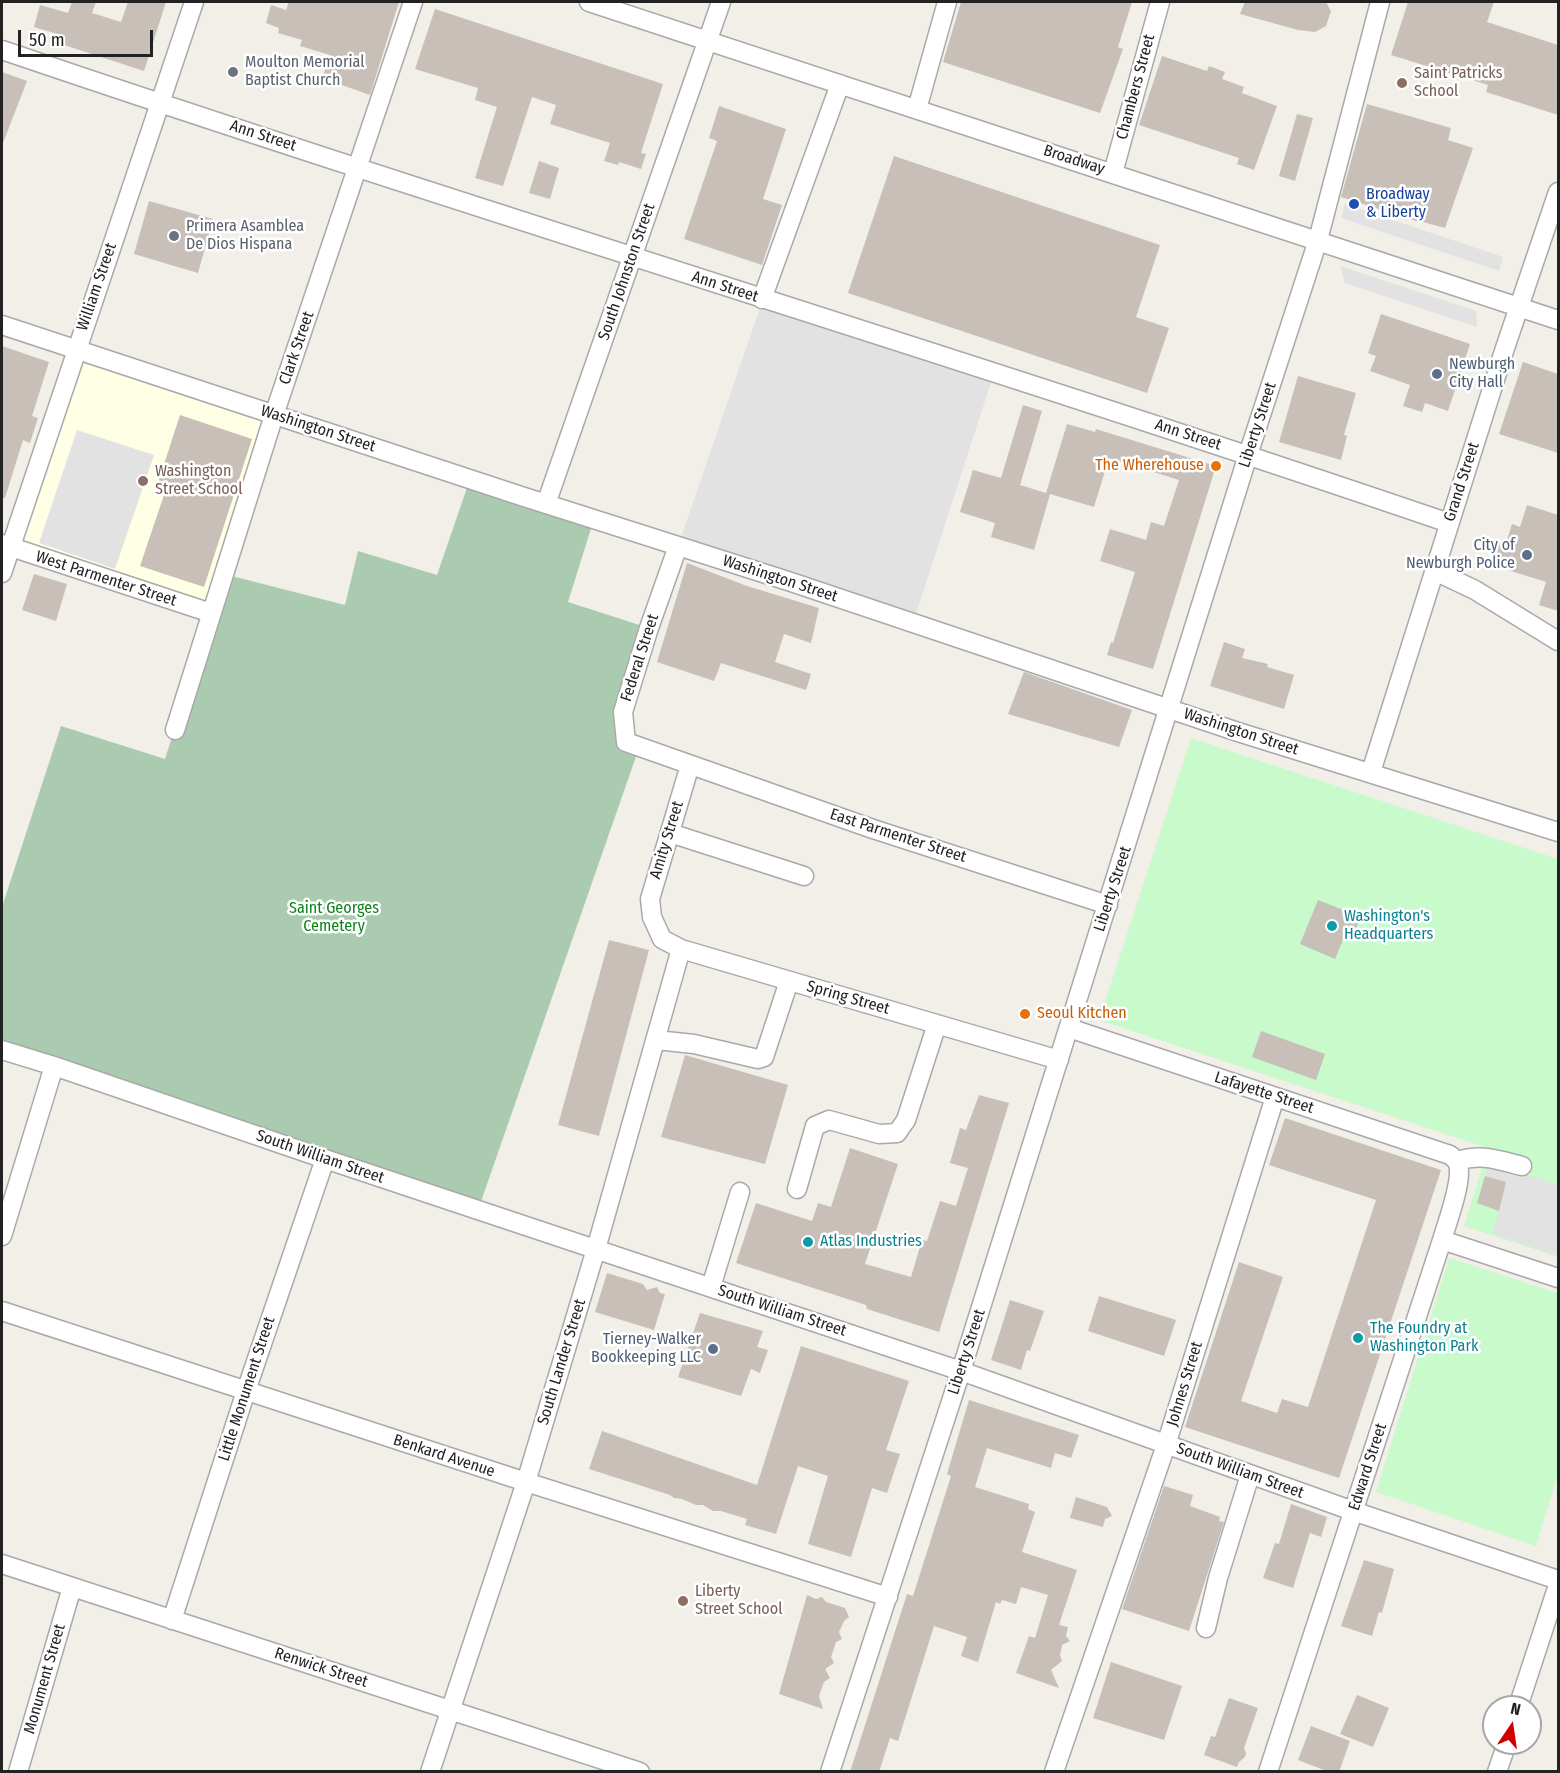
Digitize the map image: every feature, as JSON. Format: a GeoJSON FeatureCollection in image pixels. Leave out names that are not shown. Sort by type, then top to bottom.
{"type":"FeatureCollection","features":[{"type":"Feature","properties":{"kind":"street","name":"William Street"},"geometry":{"type":"LineString","coordinates":[[2,573],[6,546],[76,350],[194,2]]}},
{"type":"Feature","properties":{"kind":"street","name":"Clark Street"},"geometry":{"type":"LineString","coordinates":[[175,730],[274,415],[413,2]]}},
{"type":"Feature","properties":{"kind":"street","name":"Broadway"},"geometry":{"type":"LineString","coordinates":[[589,2],[1558,320]]}},
{"type":"Feature","properties":{"kind":"street","name":"South Johnston Street"},"geometry":{"type":"LineString","coordinates":[[546,504],[721,2]]}},
{"type":"Feature","properties":{"kind":"street"},"geometry":{"type":"LineString","coordinates":[[917,109],[947,2]]}},
{"type":"Feature","properties":{"kind":"street","name":"Chambers Street"},"geometry":{"type":"LineString","coordinates":[[1113,173],[1160,2]]}},
{"type":"Feature","properties":{"kind":"street","name":"Liberty Street"},"geometry":{"type":"LineString","coordinates":[[830,1772],[961,1371],[1248,455],[1318,240],[1380,2]]}},
{"type":"Feature","properties":{"kind":"street","name":"Ann Street"},"geometry":{"type":"LineString","coordinates":[[2,50],[160,104],[1248,455],[1449,523]]}},
{"type":"Feature","properties":{"kind":"street"},"geometry":{"type":"LineString","coordinates":[[762,299],[840,84]]}},
{"type":"Feature","properties":{"kind":"street","name":"Grand Street"},"geometry":{"type":"LineString","coordinates":[[1371,772],[1449,523],[1558,192]]}},
{"type":"Feature","properties":{"kind":"street","name":"Washington Street"},"geometry":{"type":"LineString","coordinates":[[2,325],[1238,732],[1558,832]]}},
{"type":"Feature","properties":{"kind":"street","name":"West Parmenter Street"},"geometry":{"type":"LineString","coordinates":[[6,546],[211,613]]}},
{"type":"Feature","properties":{"kind":"street","name":"Federal Street"},"geometry":{"type":"LineString","coordinates":[[678,546],[623,712],[626,742],[690,765]]}},
{"type":"Feature","properties":{"kind":"street"},"geometry":{"type":"LineString","coordinates":[[1435,571],[1476,590],[1558,641]]}},
{"type":"Feature","properties":{"kind":"street","name":"Amity Street"},"geometry":{"type":"LineString","coordinates":[[652,917],[650,899],[690,765]]}},
{"type":"Feature","properties":{"kind":"street","name":"East Parmenter Street"},"geometry":{"type":"LineString","coordinates":[[690,765],[884,832],[1108,905]]}},
{"type":"Feature","properties":{"kind":"street"},"geometry":{"type":"LineString","coordinates":[[670,833],[804,876]]}},
{"type":"Feature","properties":{"kind":"street","name":"Spring Street"},"geometry":{"type":"LineString","coordinates":[[652,917],[662,939],[681,949],[1059,1060]]}},
{"type":"Feature","properties":{"kind":"street","name":"South Lander Street"},"geometry":{"type":"LineString","coordinates":[[430,1772],[526,1482],[596,1249],[681,949]]}},
{"type":"Feature","properties":{"kind":"street"},"geometry":{"type":"LineString","coordinates":[[656,1040],[694,1044],[758,1059],[764,1057],[789,981]]}},
{"type":"Feature","properties":{"kind":"street"},"geometry":{"type":"LineString","coordinates":[[797,1189],[815,1126],[829,1120],[879,1134],[897,1133],[906,1120],[937,1024]]}},
{"type":"Feature","properties":{"kind":"street","name":"Lafayette Street"},"geometry":{"type":"LineString","coordinates":[[1069,1028],[1450,1155],[1457,1161]]}},
{"type":"Feature","properties":{"kind":"street","name":"South William Street"},"geometry":{"type":"LineString","coordinates":[[2,1050],[961,1371],[1250,1475],[1558,1580]]}},
{"type":"Feature","properties":{"kind":"street"},"geometry":{"type":"LineString","coordinates":[[2,1236],[54,1066]]}},
{"type":"Feature","properties":{"kind":"street","name":"Johnes Street"},"geometry":{"type":"LineString","coordinates":[[1054,1772],[1166,1445],[1275,1097]]}},
{"type":"Feature","properties":{"kind":"street"},"geometry":{"type":"LineString","coordinates":[[1457,1161],[1471,1156],[1488,1157],[1522,1166]]}},
{"type":"Feature","properties":{"kind":"street","name":"Little Monument Street"},"geometry":{"type":"LineString","coordinates":[[172,1620],[246,1390],[325,1159]]}},
{"type":"Feature","properties":{"kind":"street","name":"Edward Street"},"geometry":{"type":"LineString","coordinates":[[1268,1772],[1442,1240],[1458,1182],[1460,1164],[1457,1161]]}},
{"type":"Feature","properties":{"kind":"street"},"geometry":{"type":"LineString","coordinates":[[711,1287],[740,1192]]}},
{"type":"Feature","properties":{"kind":"street"},"geometry":{"type":"LineString","coordinates":[[1442,1240],[1558,1278]]}},
{"type":"Feature","properties":{"kind":"street","name":"Benkard Avenue"},"geometry":{"type":"LineString","coordinates":[[2,1311],[888,1598]]}},
{"type":"Feature","properties":{"kind":"street"},"geometry":{"type":"LineString","coordinates":[[1206,1628],[1218,1578],[1250,1475]]}},
{"type":"Feature","properties":{"kind":"street","name":"Renwick Street"},"geometry":{"type":"LineString","coordinates":[[2,1564],[640,1772]]}},
{"type":"Feature","properties":{"kind":"street"},"geometry":{"type":"LineString","coordinates":[[1522,1695],[1558,1585]]}},
{"type":"Feature","properties":{"kind":"street","name":"Monument Street"},"geometry":{"type":"LineString","coordinates":[[18,1772],[72,1587]]}},
{"type":"Feature","properties":{"kind":"street"},"geometry":{"type":"LineString","coordinates":[[1497,1772],[1503,1755]]}},
{"type":"Feature","properties":{"kind":"shaded area"},"geometry":{"type":"Polygon","coordinates":[[[1345,204],[1503,257],[1499,271],[1341,218],[1345,204]]]}},
{"type":"Feature","properties":{"kind":"shaded area"},"geometry":{"type":"Polygon","coordinates":[[[1340,266],[1476,311],[1477,327],[1345,283],[1340,266]]]}},
{"type":"Feature","properties":{"kind":"shaded area"},"geometry":{"type":"Polygon","coordinates":[[[763,299],[994,373],[913,623],[678,546],[763,299]]]}},
{"type":"Feature","properties":{"kind":"shaded area","name":"Washington Street School"},"geometry":{"type":"Polygon","coordinates":[[[76,350],[274,415],[211,613],[11,547],[76,350]]]}},
{"type":"Feature","properties":{"kind":"shaded area"},"geometry":{"type":"Polygon","coordinates":[[[77,430],[154,455],[115,569],[39,543],[77,430]]]}},
{"type":"Feature","properties":{"kind":"shaded area"},"geometry":{"type":"Polygon","coordinates":[[[1488,1163],[1558,1185],[1558,1256],[1493,1234],[1506,1182],[1485,1176],[1488,1163]]]}},
{"type":"Feature","properties":{"kind":"green space","name":"Saint Georges Cemetery"},"geometry":{"type":"Polygon","coordinates":[[[470,479],[594,519],[568,602],[649,628],[623,712],[640,745],[478,1210],[2,1051],[2,907],[61,726],[165,759],[224,574],[345,605],[358,551],[437,575],[470,479]]]}},
{"type":"Feature","properties":{"kind":"green space"},"geometry":{"type":"Polygon","coordinates":[[[1191,738],[1558,859],[1558,1257],[1464,1226],[1488,1148],[1099,1020],[1191,738]]]}},
{"type":"Feature","properties":{"kind":"green space"},"geometry":{"type":"Polygon","coordinates":[[[1449,1258],[1558,1293],[1558,1474],[1536,1546],[1376,1492],[1449,1258]]]}},
{"type":"Feature","properties":{"kind":"building"},"geometry":{"type":"Polygon","coordinates":[[[72,2],[96,2],[92,13],[121,22],[128,2],[166,2],[144,71],[58,43],[61,35],[34,27],[40,5],[68,13],[72,2]]]}},
{"type":"Feature","properties":{"kind":"building"},"geometry":{"type":"Polygon","coordinates":[[[289,2],[399,2],[370,95],[322,78],[330,55],[300,46],[302,40],[278,33],[279,28],[266,23],[271,5],[286,10],[289,2]]]}},
{"type":"Feature","properties":{"kind":"building"},"geometry":{"type":"Polygon","coordinates":[[[961,2],[1132,2],[1118,47],[1123,49],[1100,113],[943,62],[961,2]]]}},
{"type":"Feature","properties":{"kind":"building"},"geometry":{"type":"Polygon","coordinates":[[[1245,2],[1326,2],[1331,11],[1326,26],[1315,32],[1298,30],[1240,14],[1245,2]]]}},
{"type":"Feature","properties":{"kind":"building"},"geometry":{"type":"Polygon","coordinates":[[[1408,2],[1494,2],[1487,22],[1558,45],[1558,115],[1486,92],[1488,85],[1391,55],[1408,2]]]}},
{"type":"Feature","properties":{"kind":"building"},"geometry":{"type":"Polygon","coordinates":[[[435,9],[663,84],[641,153],[646,154],[641,169],[619,162],[618,165],[604,161],[610,143],[550,124],[556,105],[532,97],[503,186],[475,178],[497,107],[475,100],[478,88],[415,69],[435,9]]]}},
{"type":"Feature","properties":{"kind":"building"},"geometry":{"type":"Polygon","coordinates":[[[1162,56],[1207,71],[1209,66],[1225,72],[1222,79],[1244,87],[1242,93],[1277,106],[1254,170],[1237,164],[1239,158],[1139,125],[1162,56]]]}},
{"type":"Feature","properties":{"kind":"building"},"geometry":{"type":"Polygon","coordinates":[[[2,72],[27,81],[3,143],[2,143],[2,72]]]}},
{"type":"Feature","properties":{"kind":"building"},"geometry":{"type":"Polygon","coordinates":[[[1367,104],[1451,128],[1448,140],[1473,148],[1445,228],[1341,197],[1367,104]]]}},
{"type":"Feature","properties":{"kind":"building"},"geometry":{"type":"Polygon","coordinates":[[[719,106],[786,129],[763,199],[782,205],[762,265],[684,239],[717,141],[709,138],[719,106]]]}},
{"type":"Feature","properties":{"kind":"building"},"geometry":{"type":"Polygon","coordinates":[[[1297,114],[1313,118],[1295,181],[1279,176],[1297,114]]]}},
{"type":"Feature","properties":{"kind":"building"},"geometry":{"type":"Polygon","coordinates":[[[894,156],[1160,245],[1136,317],[1169,328],[1147,393],[848,293],[894,156]]]}},
{"type":"Feature","properties":{"kind":"building"},"geometry":{"type":"Polygon","coordinates":[[[539,161],[559,168],[550,199],[529,193],[539,161]]]}},
{"type":"Feature","properties":{"kind":"building","name":"Primera Asamblea De Dios Hispana"},"geometry":{"type":"Polygon","coordinates":[[[149,201],[213,219],[198,273],[134,254],[149,201]]]}},
{"type":"Feature","properties":{"kind":"building"},"geometry":{"type":"Polygon","coordinates":[[[1381,314],[1470,344],[1448,411],[1425,403],[1422,412],[1403,406],[1410,385],[1370,371],[1376,356],[1368,353],[1381,314]]]}},
{"type":"Feature","properties":{"kind":"building"},"geometry":{"type":"Polygon","coordinates":[[[2,346],[49,362],[32,416],[38,418],[30,443],[23,440],[5,498],[2,498],[2,346]]]}},
{"type":"Feature","properties":{"kind":"building"},"geometry":{"type":"Polygon","coordinates":[[[1523,362],[1558,374],[1558,453],[1499,434],[1523,362]]]}},
{"type":"Feature","properties":{"kind":"building"},"geometry":{"type":"Polygon","coordinates":[[[1298,376],[1356,393],[1344,435],[1347,436],[1341,460],[1279,442],[1298,376]]]}},
{"type":"Feature","properties":{"kind":"building"},"geometry":{"type":"Polygon","coordinates":[[[1023,405],[1042,411],[1020,485],[1046,493],[1067,424],[1095,432],[1096,429],[1216,466],[1153,669],[1107,655],[1111,642],[1113,643],[1135,572],[1100,561],[1110,529],[1146,540],[1151,522],[1164,526],[1179,480],[1109,458],[1094,507],[1050,494],[1034,550],[991,537],[995,523],[960,512],[973,470],[1001,478],[1023,405]]]}},
{"type":"Feature","properties":{"kind":"building"},"geometry":{"type":"Polygon","coordinates":[[[180,415],[252,439],[204,587],[140,566],[165,492],[156,489],[180,415]]]}},
{"type":"Feature","properties":{"kind":"building","name":"City of Newburgh Police"},"geometry":{"type":"Polygon","coordinates":[[[1527,505],[1558,515],[1558,611],[1539,605],[1546,582],[1492,565],[1498,544],[1505,546],[1512,524],[1520,527],[1527,505]]]}},
{"type":"Feature","properties":{"kind":"building"},"geometry":{"type":"Polygon","coordinates":[[[687,563],[747,586],[819,608],[811,643],[784,634],[775,662],[811,674],[806,690],[721,663],[714,681],[657,662],[687,563]]]}},
{"type":"Feature","properties":{"kind":"building"},"geometry":{"type":"Polygon","coordinates":[[[34,574],[67,584],[56,621],[22,610],[34,574]]]}},
{"type":"Feature","properties":{"kind":"building"},"geometry":{"type":"Polygon","coordinates":[[[1224,642],[1245,649],[1242,658],[1268,664],[1267,667],[1294,675],[1284,709],[1210,686],[1224,642]]]}},
{"type":"Feature","properties":{"kind":"building"},"geometry":{"type":"Polygon","coordinates":[[[1024,672],[1132,710],[1119,747],[1008,714],[1024,672]]]}},
{"type":"Feature","properties":{"kind":"building","name":"Washington's Headquarters"},"geometry":{"type":"Polygon","coordinates":[[[1318,900],[1361,917],[1352,937],[1345,935],[1335,959],[1300,944],[1318,900]]]}},
{"type":"Feature","properties":{"kind":"building"},"geometry":{"type":"Polygon","coordinates":[[[609,940],[649,950],[599,1136],[558,1125],[609,940]]]}},
{"type":"Feature","properties":{"kind":"building"},"geometry":{"type":"Polygon","coordinates":[[[1261,1031],[1325,1054],[1316,1080],[1252,1057],[1261,1031]]]}},
{"type":"Feature","properties":{"kind":"building"},"geometry":{"type":"Polygon","coordinates":[[[685,1055],[788,1085],[765,1164],[661,1137],[685,1055]]]}},
{"type":"Feature","properties":{"kind":"building"},"geometry":{"type":"Polygon","coordinates":[[[979,1095],[1009,1103],[939,1332],[867,1309],[866,1305],[736,1263],[756,1203],[812,1221],[818,1203],[831,1207],[850,1148],[898,1164],[865,1264],[911,1277],[922,1240],[927,1241],[940,1201],[956,1206],[968,1168],[950,1163],[960,1128],[966,1130],[979,1095]]]}},
{"type":"Feature","properties":{"kind":"building","name":"The Foundry at Washington Park"},"geometry":{"type":"Polygon","coordinates":[[[1285,1118],[1441,1170],[1339,1478],[1185,1427],[1239,1262],[1283,1277],[1241,1401],[1277,1413],[1282,1399],[1308,1407],[1376,1200],[1269,1165],[1285,1118]]]}},
{"type":"Feature","properties":{"kind":"building"},"geometry":{"type":"Polygon","coordinates":[[[1485,1176],[1506,1182],[1499,1211],[1477,1203],[1485,1176]]]}},
{"type":"Feature","properties":{"kind":"building"},"geometry":{"type":"Polygon","coordinates":[[[607,1273],[643,1284],[647,1290],[657,1287],[660,1293],[665,1294],[654,1330],[595,1312],[607,1273]]]}},
{"type":"Feature","properties":{"kind":"building"},"geometry":{"type":"Polygon","coordinates":[[[1099,1296],[1176,1320],[1164,1356],[1088,1331],[1099,1296]]]}},
{"type":"Feature","properties":{"kind":"building"},"geometry":{"type":"Polygon","coordinates":[[[1010,1300],[1044,1311],[1021,1370],[991,1360],[1010,1300]]]}},
{"type":"Feature","properties":{"kind":"building"},"geometry":{"type":"Polygon","coordinates":[[[700,1313],[763,1331],[757,1347],[768,1350],[760,1373],[751,1369],[741,1396],[678,1377],[700,1313]]]}},
{"type":"Feature","properties":{"kind":"building"},"geometry":{"type":"Polygon","coordinates":[[[801,1346],[909,1381],[886,1450],[900,1454],[887,1493],[872,1488],[851,1557],[808,1544],[828,1476],[798,1466],[776,1534],[745,1525],[747,1519],[721,1511],[713,1511],[703,1505],[696,1505],[589,1469],[602,1431],[757,1485],[801,1346]]]}},
{"type":"Feature","properties":{"kind":"building"},"geometry":{"type":"Polygon","coordinates":[[[969,1400],[1079,1435],[1071,1458],[1055,1453],[1051,1468],[987,1448],[975,1487],[1029,1504],[1028,1509],[1035,1512],[1022,1552],[1077,1570],[1059,1625],[1068,1627],[1066,1636],[1070,1641],[1062,1645],[1060,1655],[1062,1661],[1051,1670],[1059,1688],[1016,1673],[1029,1636],[1035,1638],[1048,1595],[1021,1587],[1016,1604],[1002,1600],[1000,1604],[996,1602],[978,1662],[961,1656],[967,1637],[934,1626],[898,1741],[890,1738],[879,1772],[850,1772],[907,1594],[913,1596],[951,1476],[947,1474],[969,1400]]]}},
{"type":"Feature","properties":{"kind":"building"},"geometry":{"type":"Polygon","coordinates":[[[1164,1486],[1193,1495],[1190,1506],[1220,1517],[1219,1521],[1224,1522],[1189,1631],[1122,1609],[1164,1486]]]}},
{"type":"Feature","properties":{"kind":"building"},"geometry":{"type":"Polygon","coordinates":[[[1076,1497],[1107,1507],[1112,1516],[1105,1519],[1103,1527],[1070,1518],[1076,1497]]]}},
{"type":"Feature","properties":{"kind":"building"},"geometry":{"type":"Polygon","coordinates":[[[1291,1504],[1327,1517],[1321,1537],[1310,1533],[1293,1588],[1263,1578],[1275,1543],[1279,1544],[1291,1504]]]}},
{"type":"Feature","properties":{"kind":"building"},"geometry":{"type":"Polygon","coordinates":[[[1364,1560],[1394,1569],[1382,1613],[1379,1612],[1372,1636],[1341,1626],[1364,1560]]]}},
{"type":"Feature","properties":{"kind":"building"},"geometry":{"type":"Polygon","coordinates":[[[807,1595],[816,1599],[822,1597],[826,1602],[845,1608],[849,1617],[844,1621],[839,1632],[842,1639],[836,1642],[831,1657],[834,1663],[825,1669],[830,1678],[824,1682],[819,1696],[823,1709],[779,1694],[807,1595]]]}},
{"type":"Feature","properties":{"kind":"building"},"geometry":{"type":"Polygon","coordinates":[[[1111,1662],[1182,1686],[1164,1740],[1093,1718],[1111,1662]]]}},
{"type":"Feature","properties":{"kind":"building"},"geometry":{"type":"Polygon","coordinates":[[[1357,1695],[1389,1708],[1373,1747],[1340,1734],[1357,1695]]]}},
{"type":"Feature","properties":{"kind":"building"},"geometry":{"type":"Polygon","coordinates":[[[1229,1698],[1258,1708],[1244,1748],[1245,1757],[1237,1767],[1204,1755],[1211,1736],[1215,1737],[1229,1698]]]}},
{"type":"Feature","properties":{"kind":"building"},"geometry":{"type":"Polygon","coordinates":[[[1311,1726],[1350,1741],[1339,1772],[1329,1772],[1298,1760],[1311,1726]]]}},
{"type":"Feature","properties":{"kind":"place","name":"Moulton Memorial Baptist Church"},"geometry":{"type":"Point","coordinates":[233,72]}},
{"type":"Feature","properties":{"kind":"place","name":"Saint Patricks School"},"geometry":{"type":"Point","coordinates":[1402,83]}},
{"type":"Feature","properties":{"kind":"place","name":"Broadway & Liberty"},"geometry":{"type":"Point","coordinates":[1354,204]}},
{"type":"Feature","properties":{"kind":"place","name":"Primera Asamblea De Dios Hispana"},"geometry":{"type":"Point","coordinates":[174,236]}},
{"type":"Feature","properties":{"kind":"place","name":"Newburgh City Hall"},"geometry":{"type":"Point","coordinates":[1437,374]}},
{"type":"Feature","properties":{"kind":"place","name":"The Wherehouse"},"geometry":{"type":"Point","coordinates":[1216,466]}},
{"type":"Feature","properties":{"kind":"place","name":"Washington Street School"},"geometry":{"type":"Point","coordinates":[143,481]}},
{"type":"Feature","properties":{"kind":"place","name":"City of Newburgh Police"},"geometry":{"type":"Point","coordinates":[1527,555]}},
{"type":"Feature","properties":{"kind":"place","name":"Washington's Headquarters"},"geometry":{"type":"Point","coordinates":[1332,926]}},
{"type":"Feature","properties":{"kind":"place","name":"Seoul Kitchen"},"geometry":{"type":"Point","coordinates":[1025,1014]}},
{"type":"Feature","properties":{"kind":"place","name":"Atlas Industries"},"geometry":{"type":"Point","coordinates":[808,1242]}},
{"type":"Feature","properties":{"kind":"place","name":"The Foundry at Washington Park"},"geometry":{"type":"Point","coordinates":[1358,1338]}},
{"type":"Feature","properties":{"kind":"place","name":"Tierney-Walker Bookkeeping LLC"},"geometry":{"type":"Point","coordinates":[713,1349]}},
{"type":"Feature","properties":{"kind":"place","name":"Liberty Street School"},"geometry":{"type":"Point","coordinates":[683,1601]}}]}
